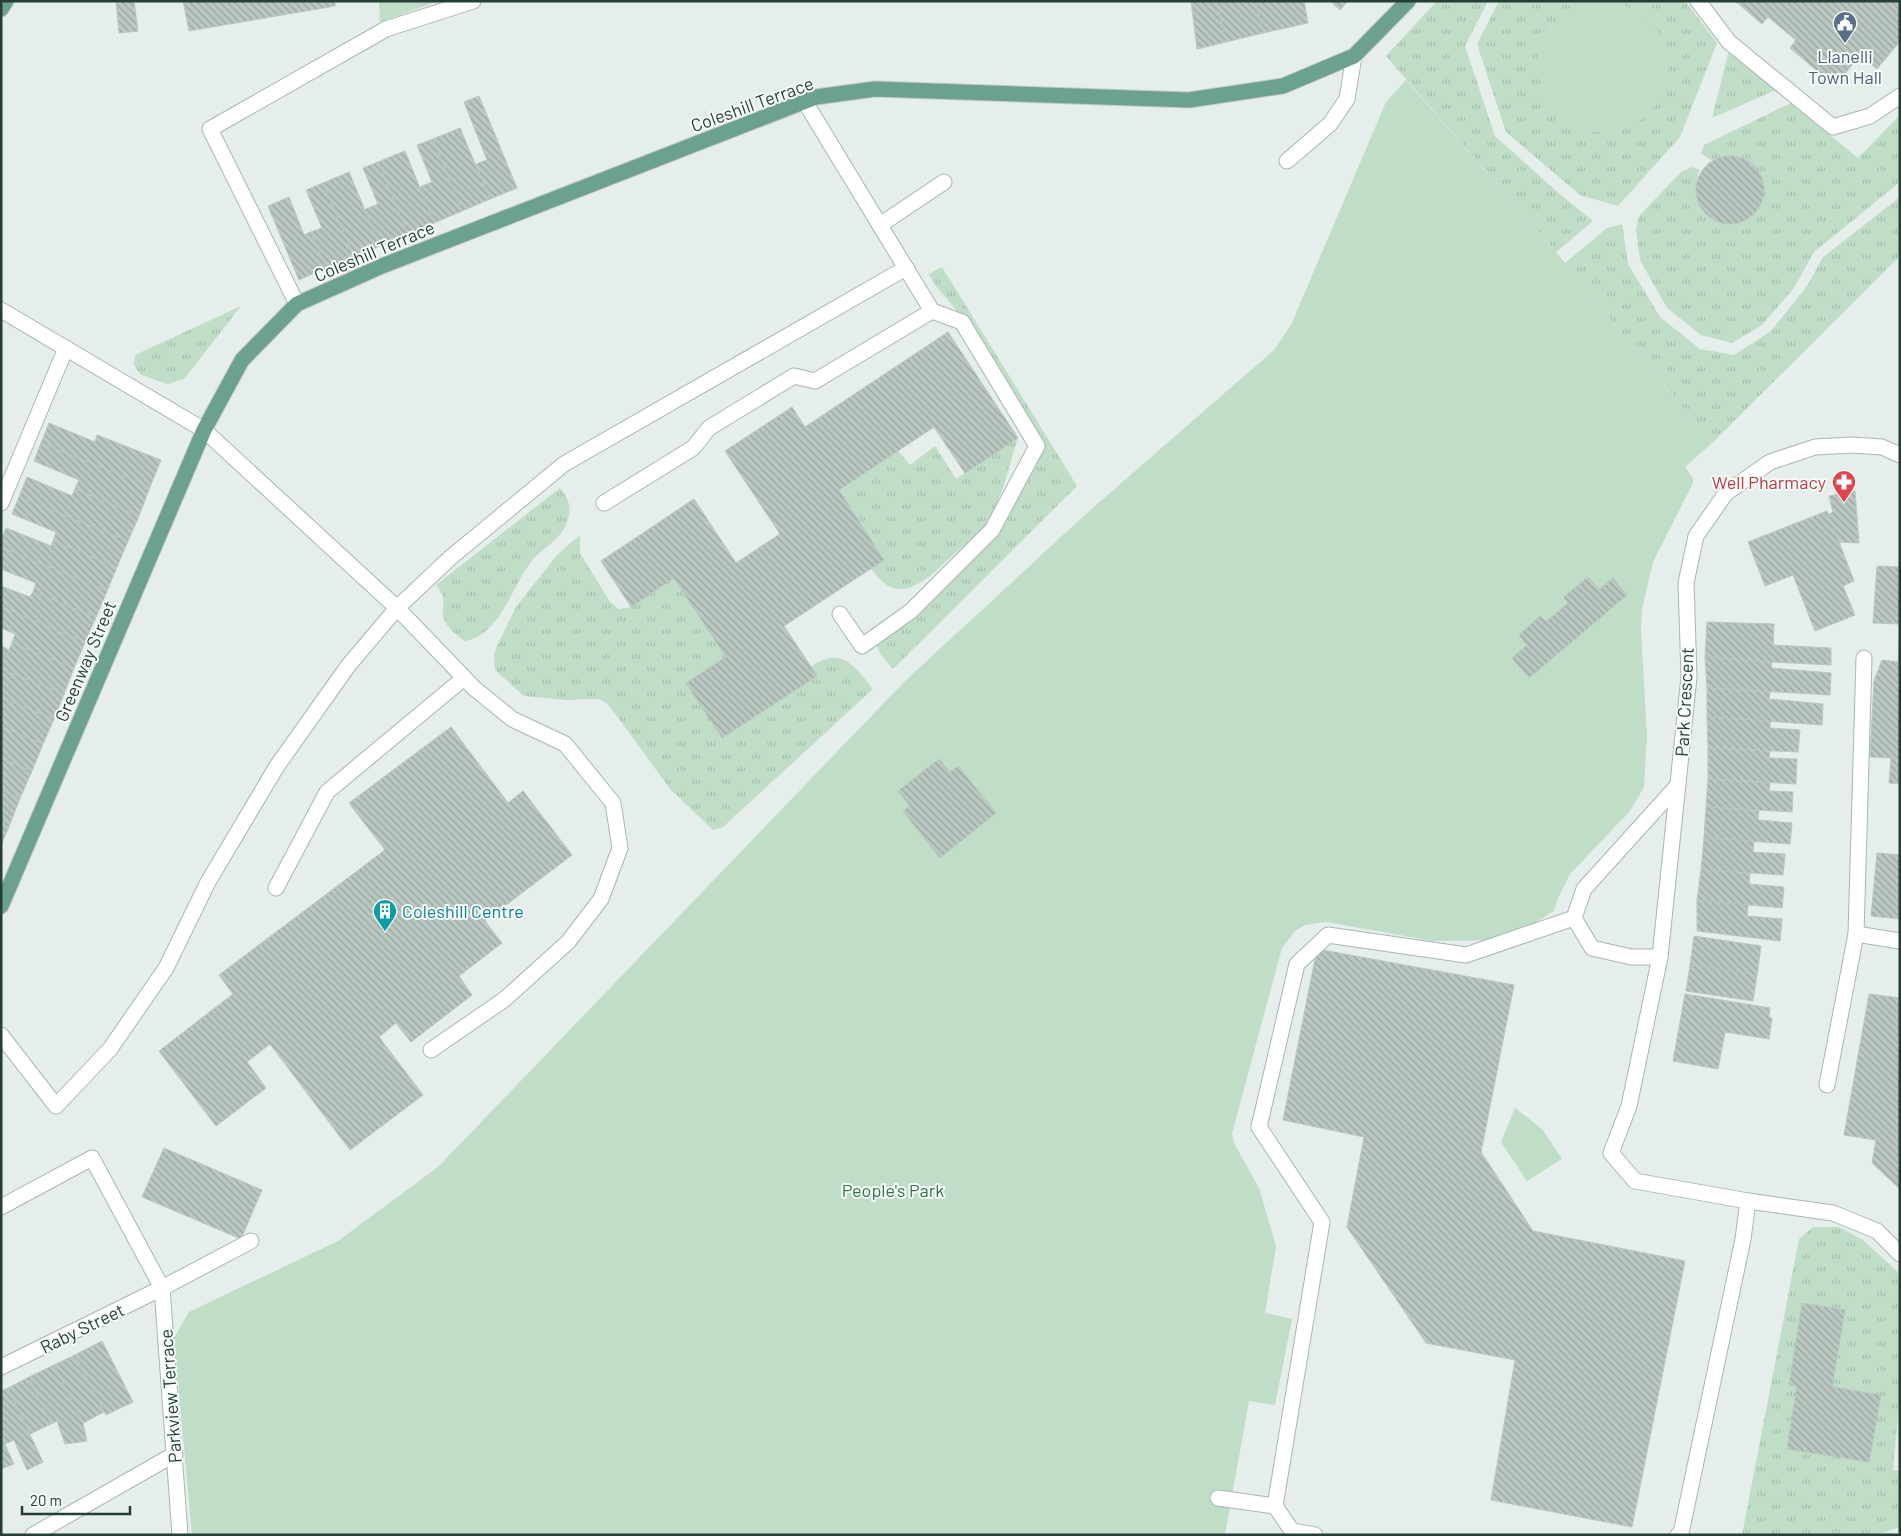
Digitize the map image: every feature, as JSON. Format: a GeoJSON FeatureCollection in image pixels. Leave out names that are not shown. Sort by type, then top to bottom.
{"type":"FeatureCollection","features":[{"type":"Feature","properties":{"kind":"main road"},"geometry":{"type":"LineString","coordinates":[[1,9],[6,1]]}},
{"type":"Feature","properties":{"kind":"main road","name":"Coleshill Terrace"},"geometry":{"type":"LineString","coordinates":[[204,430],[242,360],[297,304],[382,266],[816,98],[875,89],[1189,100],[1283,86],[1354,56],[1408,1]]}},
{"type":"Feature","properties":{"kind":"main road","name":"Greenway Street"},"geometry":{"type":"LineString","coordinates":[[1,906],[204,430]]}},
{"type":"Feature","properties":{"kind":"street"},"geometry":{"type":"LineString","coordinates":[[297,304],[210,129],[386,29],[473,1]]}},
{"type":"Feature","properties":{"kind":"street"},"geometry":{"type":"LineString","coordinates":[[1698,1],[1729,42],[1833,127],[1870,116],[1900,96]]}},
{"type":"Feature","properties":{"kind":"street"},"geometry":{"type":"LineString","coordinates":[[1287,161],[1330,124],[1347,99],[1354,56]]}},
{"type":"Feature","properties":{"kind":"street"},"geometry":{"type":"LineString","coordinates":[[805,102],[932,311],[962,322],[1037,446],[992,530],[911,611],[862,646],[840,614]]}},
{"type":"Feature","properties":{"kind":"street"},"geometry":{"type":"LineString","coordinates":[[880,225],[944,182]]}},
{"type":"Feature","properties":{"kind":"street"},"geometry":{"type":"LineString","coordinates":[[1,1035],[56,1106],[110,1049],[166,968],[208,882],[277,766],[348,666],[397,608],[450,558],[564,464],[906,268]]}},
{"type":"Feature","properties":{"kind":"street"},"geometry":{"type":"LineString","coordinates":[[1,310],[204,430],[397,608],[474,688],[512,719],[565,744],[613,803],[620,848],[602,899],[568,942],[505,999],[431,1050]]}},
{"type":"Feature","properties":{"kind":"street"},"geometry":{"type":"LineString","coordinates":[[604,503],[693,448],[709,428],[794,376],[815,381],[932,311]]}},
{"type":"Feature","properties":{"kind":"street"},"geometry":{"type":"LineString","coordinates":[[1,503],[66,348]]}},
{"type":"Feature","properties":{"kind":"street","name":"Park Crescent"},"geometry":{"type":"LineString","coordinates":[[1748,1201],[1635,1181],[1611,1154],[1629,1106],[1660,956],[1689,677],[1686,583],[1696,536],[1726,493],[1770,462],[1815,447],[1852,445],[1882,447],[1900,455]]}},
{"type":"Feature","properties":{"kind":"street"},"geometry":{"type":"LineString","coordinates":[[1827,1085],[1856,934],[1864,658]]}},
{"type":"Feature","properties":{"kind":"street"},"geometry":{"type":"LineString","coordinates":[[276,888],[327,792],[464,678]]}},
{"type":"Feature","properties":{"kind":"street"},"geometry":{"type":"LineString","coordinates":[[1660,956],[1631,958],[1592,948],[1574,918],[1584,889],[1678,785]]}},
{"type":"Feature","properties":{"kind":"street"},"geometry":{"type":"LineString","coordinates":[[1315,1535],[1292,1531],[1275,1506],[1322,1222],[1259,1127],[1297,964],[1328,935],[1466,955],[1574,918]]}},
{"type":"Feature","properties":{"kind":"street"},"geometry":{"type":"LineString","coordinates":[[1856,934],[1900,941]]}},
{"type":"Feature","properties":{"kind":"street"},"geometry":{"type":"LineString","coordinates":[[1,1207],[92,1158],[162,1288]]}},
{"type":"Feature","properties":{"kind":"street"},"geometry":{"type":"LineString","coordinates":[[1678,1535],[1681,1533],[1743,1239],[1748,1201],[1833,1213],[1877,1231],[1900,1254]]}},
{"type":"Feature","properties":{"kind":"street","name":"Raby Street"},"geometry":{"type":"LineString","coordinates":[[1,1368],[162,1288],[251,1241]]}},
{"type":"Feature","properties":{"kind":"street","name":"Parkview Terrace"},"geometry":{"type":"LineString","coordinates":[[162,1288],[180,1535]]}},
{"type":"Feature","properties":{"kind":"street"},"geometry":{"type":"LineString","coordinates":[[33,1535],[175,1454]]}},
{"type":"Feature","properties":{"kind":"street"},"geometry":{"type":"LineString","coordinates":[[1218,1498],[1275,1506]]}},
{"type":"Feature","properties":{"kind":"green space"},"geometry":{"type":"Polygon","coordinates":[[[379,1],[439,1],[380,22],[379,1]]]}},
{"type":"Feature","properties":{"kind":"green space"},"geometry":{"type":"Polygon","coordinates":[[[1437,1],[1488,1],[1465,46],[1495,136],[1593,221],[1556,252],[1386,56],[1437,1]]]}},
{"type":"Feature","properties":{"kind":"green space"},"geometry":{"type":"Polygon","coordinates":[[[1499,1],[1685,1],[1717,43],[1680,137],[1618,206],[1580,195],[1506,132],[1477,44],[1499,1]],[[1567,13],[1551,27],[1541,47],[1588,131],[1611,131],[1630,126],[1645,115],[1660,97],[1567,13]]]}},
{"type":"Feature","properties":{"kind":"green space"},"geometry":{"type":"Polygon","coordinates":[[[1603,2],[1628,7],[1649,21],[1663,42],[1668,67],[1663,92],[1649,113],[1628,127],[1603,132],[1578,127],[1557,113],[1543,92],[1538,67],[1543,42],[1557,21],[1578,7],[1603,2]]]}},
{"type":"Feature","properties":{"kind":"green space"},"geometry":{"type":"Polygon","coordinates":[[[1729,50],[1776,90],[1712,118],[1729,50]]]}},
{"type":"Feature","properties":{"kind":"green space","name":"People's Park"},"geometry":{"type":"Polygon","coordinates":[[[1406,80],[1556,252],[1712,443],[1685,467],[1693,478],[1693,483],[1653,562],[1642,609],[1641,630],[1647,736],[1644,787],[1630,811],[1570,874],[1554,911],[1521,931],[1496,940],[1433,941],[1326,922],[1305,925],[1295,931],[1282,948],[1232,1133],[1234,1143],[1259,1188],[1276,1246],[1265,1313],[1292,1319],[1275,1405],[1249,1401],[1225,1535],[192,1535],[174,1338],[189,1312],[338,1241],[438,1167],[905,681],[1087,513],[1274,350],[1291,325],[1386,102],[1406,80]]]}},
{"type":"Feature","properties":{"kind":"green space"},"geometry":{"type":"Polygon","coordinates":[[[1791,103],[1858,158],[1900,115],[1900,182],[1814,252],[1794,288],[1762,325],[1732,343],[1701,335],[1667,308],[1640,260],[1636,229],[1639,216],[1682,171],[1693,167],[1699,170],[1697,193],[1702,209],[1712,219],[1725,224],[1739,223],[1751,217],[1761,206],[1764,191],[1759,173],[1752,164],[1743,158],[1733,156],[1713,161],[1701,154],[1704,145],[1791,103]]]}},
{"type":"Feature","properties":{"kind":"green space"},"geometry":{"type":"Polygon","coordinates":[[[1900,197],[1900,256],[1712,443],[1565,263],[1607,228],[1622,224],[1628,264],[1660,317],[1700,349],[1734,355],[1771,331],[1807,286],[1823,257],[1900,197]]]}},
{"type":"Feature","properties":{"kind":"green space"},"geometry":{"type":"Polygon","coordinates":[[[942,267],[1077,486],[893,669],[880,654],[875,641],[996,531],[1042,447],[958,312],[935,285],[929,274],[942,267]]]}},
{"type":"Feature","properties":{"kind":"green space"},"geometry":{"type":"Polygon","coordinates":[[[241,306],[184,379],[168,384],[141,375],[134,365],[135,355],[241,306]]]}},
{"type":"Feature","properties":{"kind":"green space"},"geometry":{"type":"Polygon","coordinates":[[[1018,438],[998,501],[981,530],[932,574],[913,586],[903,589],[893,588],[884,583],[871,569],[884,559],[839,490],[898,451],[910,465],[935,446],[956,479],[1018,438]]]}},
{"type":"Feature","properties":{"kind":"green space"},"geometry":{"type":"Polygon","coordinates":[[[560,488],[567,499],[570,510],[562,532],[531,562],[496,620],[487,630],[476,637],[464,641],[445,622],[443,599],[436,585],[560,488]]]}},
{"type":"Feature","properties":{"kind":"green space"},"geometry":{"type":"Polygon","coordinates":[[[580,535],[580,553],[610,602],[619,609],[631,607],[674,578],[726,657],[686,683],[722,738],[817,676],[811,667],[830,658],[839,658],[853,666],[873,689],[723,827],[713,830],[671,790],[608,704],[599,699],[566,700],[524,696],[495,670],[494,654],[516,607],[557,555],[580,535]]]}},
{"type":"Feature","properties":{"kind":"green space"},"geometry":{"type":"Polygon","coordinates":[[[1515,1108],[1542,1129],[1562,1159],[1527,1181],[1501,1142],[1515,1108]]]}},
{"type":"Feature","properties":{"kind":"green space"},"geometry":{"type":"Polygon","coordinates":[[[1813,1227],[1839,1227],[1863,1240],[1900,1274],[1900,1392],[1893,1470],[1900,1471],[1900,1527],[1876,1535],[1742,1535],[1799,1239],[1813,1227]],[[1802,1303],[1789,1384],[1797,1386],[1787,1449],[1869,1462],[1881,1395],[1832,1387],[1844,1310],[1802,1303]]]}},
{"type":"Feature","properties":{"kind":"building"},"geometry":{"type":"Polygon","coordinates":[[[116,1],[134,1],[138,31],[119,33],[116,1]]]}},
{"type":"Feature","properties":{"kind":"building"},"geometry":{"type":"Polygon","coordinates":[[[183,1],[335,1],[335,6],[189,31],[183,1]]]}},
{"type":"Feature","properties":{"kind":"building"},"geometry":{"type":"Polygon","coordinates":[[[1191,1],[1217,1],[1226,42],[1197,49],[1191,1]]]}},
{"type":"Feature","properties":{"kind":"building"},"geometry":{"type":"Polygon","coordinates":[[[1217,1],[1256,1],[1263,33],[1226,42],[1217,1]]]}},
{"type":"Feature","properties":{"kind":"building"},"geometry":{"type":"Polygon","coordinates":[[[1256,1],[1304,1],[1308,23],[1263,33],[1256,1]]]}},
{"type":"Feature","properties":{"kind":"building"},"geometry":{"type":"Polygon","coordinates":[[[1330,1],[1348,1],[1340,10],[1330,1]]]}},
{"type":"Feature","properties":{"kind":"building","name":"Llanelli Town Hall"},"geometry":{"type":"Polygon","coordinates":[[[1735,1],[1900,1],[1900,41],[1877,69],[1860,55],[1835,86],[1790,48],[1796,40],[1768,17],[1762,24],[1735,1]]]}},
{"type":"Feature","properties":{"kind":"building"},"geometry":{"type":"Polygon","coordinates":[[[479,96],[517,188],[490,199],[476,164],[487,160],[464,102],[479,96]]]}},
{"type":"Feature","properties":{"kind":"building"},"geometry":{"type":"Polygon","coordinates":[[[460,128],[490,199],[462,211],[433,139],[460,128]]]}},
{"type":"Feature","properties":{"kind":"building"},"geometry":{"type":"Polygon","coordinates":[[[433,139],[462,211],[434,223],[420,187],[432,182],[417,145],[433,139]]]}},
{"type":"Feature","properties":{"kind":"building"},"geometry":{"type":"Polygon","coordinates":[[[405,151],[434,223],[408,234],[378,162],[405,151]]]}},
{"type":"Feature","properties":{"kind":"building"},"geometry":{"type":"Polygon","coordinates":[[[1730,156],[1743,159],[1754,166],[1761,177],[1764,190],[1761,203],[1754,214],[1743,221],[1730,224],[1717,221],[1706,214],[1699,203],[1696,190],[1699,177],[1706,166],[1717,159],[1730,156]]]}},
{"type":"Feature","properties":{"kind":"building"},"geometry":{"type":"Polygon","coordinates":[[[378,162],[408,234],[380,246],[364,210],[378,204],[363,168],[378,162]]]}},
{"type":"Feature","properties":{"kind":"building"},"geometry":{"type":"Polygon","coordinates":[[[349,172],[380,246],[354,257],[323,183],[349,172]]]}},
{"type":"Feature","properties":{"kind":"building"},"geometry":{"type":"Polygon","coordinates":[[[323,183],[354,257],[326,268],[311,232],[322,228],[306,190],[323,183]]]}},
{"type":"Feature","properties":{"kind":"building"},"geometry":{"type":"Polygon","coordinates":[[[289,197],[304,235],[311,232],[326,268],[299,280],[268,206],[289,197]]]}},
{"type":"Feature","properties":{"kind":"building"},"geometry":{"type":"Polygon","coordinates":[[[948,332],[1018,438],[965,473],[934,427],[839,490],[884,560],[784,626],[817,676],[722,738],[686,683],[726,657],[674,578],[631,607],[601,561],[694,499],[736,563],[780,534],[725,451],[792,407],[805,427],[948,332]]]}},
{"type":"Feature","properties":{"kind":"building"},"geometry":{"type":"Polygon","coordinates":[[[49,423],[95,442],[97,435],[161,460],[150,487],[41,443],[49,423]]]}},
{"type":"Feature","properties":{"kind":"building"},"geometry":{"type":"Polygon","coordinates":[[[41,443],[150,487],[139,516],[75,489],[79,480],[34,461],[41,443]]]}},
{"type":"Feature","properties":{"kind":"building"},"geometry":{"type":"Polygon","coordinates":[[[27,477],[72,496],[75,489],[139,516],[128,541],[19,497],[27,477]]]}},
{"type":"Feature","properties":{"kind":"building"},"geometry":{"type":"Polygon","coordinates":[[[1855,491],[1859,543],[1839,542],[1828,515],[1833,512],[1829,496],[1855,491]]]}},
{"type":"Feature","properties":{"kind":"building"},"geometry":{"type":"Polygon","coordinates":[[[19,497],[128,541],[117,567],[53,541],[56,532],[12,514],[19,497]]]}},
{"type":"Feature","properties":{"kind":"building"},"geometry":{"type":"Polygon","coordinates":[[[1827,511],[1854,581],[1843,586],[1855,615],[1815,631],[1793,575],[1765,586],[1748,542],[1827,511]]]}},
{"type":"Feature","properties":{"kind":"building"},"geometry":{"type":"Polygon","coordinates":[[[6,528],[51,546],[53,541],[117,567],[107,591],[1,547],[1,540],[6,528]]]}},
{"type":"Feature","properties":{"kind":"building"},"geometry":{"type":"Polygon","coordinates":[[[1,547],[107,591],[96,617],[33,592],[36,583],[1,569],[1,547]]]}},
{"type":"Feature","properties":{"kind":"building"},"geometry":{"type":"Polygon","coordinates":[[[1877,566],[1900,567],[1900,624],[1873,623],[1877,566]]]}},
{"type":"Feature","properties":{"kind":"building"},"geometry":{"type":"Polygon","coordinates":[[[1588,577],[1599,590],[1613,578],[1627,595],[1529,678],[1512,658],[1527,645],[1519,635],[1540,616],[1546,622],[1568,603],[1564,597],[1588,577]]]}},
{"type":"Feature","properties":{"kind":"building"},"geometry":{"type":"Polygon","coordinates":[[[1,586],[30,597],[33,592],[96,617],[85,642],[1,607],[1,586]]]}},
{"type":"Feature","properties":{"kind":"building"},"geometry":{"type":"Polygon","coordinates":[[[1,607],[85,642],[74,668],[12,643],[15,634],[1,628],[1,607]]]}},
{"type":"Feature","properties":{"kind":"building"},"geometry":{"type":"Polygon","coordinates":[[[1707,622],[1774,624],[1773,645],[1831,648],[1831,665],[1705,657],[1707,622]]]}},
{"type":"Feature","properties":{"kind":"building"},"geometry":{"type":"Polygon","coordinates":[[[1900,632],[1900,784],[1889,783],[1891,758],[1870,757],[1874,681],[1882,660],[1898,662],[1900,632]]]}},
{"type":"Feature","properties":{"kind":"building"},"geometry":{"type":"Polygon","coordinates":[[[12,643],[74,668],[64,694],[1,669],[1,646],[9,650],[12,643]]]}},
{"type":"Feature","properties":{"kind":"building"},"geometry":{"type":"Polygon","coordinates":[[[1705,657],[1772,662],[1771,668],[1831,673],[1830,695],[1707,688],[1705,657]]]}},
{"type":"Feature","properties":{"kind":"building"},"geometry":{"type":"Polygon","coordinates":[[[1,669],[64,694],[54,719],[1,698],[1,669]]]}},
{"type":"Feature","properties":{"kind":"building"},"geometry":{"type":"Polygon","coordinates":[[[1707,688],[1770,692],[1769,699],[1823,704],[1822,725],[1707,717],[1707,688]]]}},
{"type":"Feature","properties":{"kind":"building"},"geometry":{"type":"Polygon","coordinates":[[[1,698],[54,719],[43,744],[1,727],[1,698]]]}},
{"type":"Feature","properties":{"kind":"building"},"geometry":{"type":"Polygon","coordinates":[[[1707,717],[1770,721],[1770,728],[1800,730],[1798,752],[1708,748],[1707,717]]]}},
{"type":"Feature","properties":{"kind":"building"},"geometry":{"type":"Polygon","coordinates":[[[1,727],[43,744],[32,771],[1,758],[1,727]]]}},
{"type":"Feature","properties":{"kind":"building","name":"Coleshill Centre"},"geometry":{"type":"Polygon","coordinates":[[[451,727],[508,803],[523,791],[572,855],[485,921],[502,943],[459,976],[472,995],[411,1042],[396,1023],[379,1037],[423,1095],[350,1150],[270,1044],[247,1062],[266,1088],[216,1126],[159,1051],[233,994],[219,975],[385,850],[349,803],[451,727]]]}},
{"type":"Feature","properties":{"kind":"building"},"geometry":{"type":"Polygon","coordinates":[[[1708,748],[1770,751],[1769,758],[1797,759],[1796,784],[1708,779],[1708,748]]]}},
{"type":"Feature","properties":{"kind":"building"},"geometry":{"type":"Polygon","coordinates":[[[1,758],[32,771],[20,798],[1,790],[1,758]]]}},
{"type":"Feature","properties":{"kind":"building"},"geometry":{"type":"Polygon","coordinates":[[[939,759],[950,772],[958,766],[996,813],[940,858],[903,811],[910,806],[898,791],[939,759]]]}},
{"type":"Feature","properties":{"kind":"building"},"geometry":{"type":"Polygon","coordinates":[[[1708,779],[1770,783],[1769,791],[1793,792],[1792,812],[1706,807],[1708,779]]]}},
{"type":"Feature","properties":{"kind":"building"},"geometry":{"type":"Polygon","coordinates":[[[1,790],[20,798],[10,824],[1,821],[1,790]]]}},
{"type":"Feature","properties":{"kind":"building"},"geometry":{"type":"Polygon","coordinates":[[[1706,807],[1759,811],[1758,820],[1792,823],[1790,844],[1704,838],[1706,807]]]}},
{"type":"Feature","properties":{"kind":"building"},"geometry":{"type":"Polygon","coordinates":[[[1,821],[10,824],[1,845],[1,821]]]}},
{"type":"Feature","properties":{"kind":"building"},"geometry":{"type":"Polygon","coordinates":[[[1704,838],[1754,841],[1753,852],[1785,854],[1783,875],[1701,870],[1704,838]]]}},
{"type":"Feature","properties":{"kind":"building"},"geometry":{"type":"Polygon","coordinates":[[[1877,853],[1900,855],[1900,919],[1871,916],[1877,853]]]}},
{"type":"Feature","properties":{"kind":"building"},"geometry":{"type":"Polygon","coordinates":[[[1701,870],[1750,873],[1749,884],[1784,887],[1782,908],[1697,900],[1701,870]]]}},
{"type":"Feature","properties":{"kind":"building"},"geometry":{"type":"Polygon","coordinates":[[[1697,900],[1748,905],[1747,916],[1782,919],[1780,941],[1697,931],[1697,900]]]}},
{"type":"Feature","properties":{"kind":"building"},"geometry":{"type":"Polygon","coordinates":[[[1694,936],[1761,946],[1757,975],[1690,965],[1694,936]]]}},
{"type":"Feature","properties":{"kind":"building"},"geometry":{"type":"Polygon","coordinates":[[[1317,949],[1514,985],[1481,1152],[1533,1231],[1685,1261],[1632,1527],[1491,1500],[1515,1360],[1426,1343],[1347,1227],[1364,1137],[1283,1120],[1317,949]]]}},
{"type":"Feature","properties":{"kind":"building"},"geometry":{"type":"Polygon","coordinates":[[[1690,965],[1757,975],[1753,1001],[1686,991],[1690,965]]]}},
{"type":"Feature","properties":{"kind":"building"},"geometry":{"type":"Polygon","coordinates":[[[1685,994],[1770,1008],[1769,1017],[1772,1018],[1769,1039],[1725,1032],[1718,1069],[1673,1061],[1685,994]]]}},
{"type":"Feature","properties":{"kind":"building"},"geometry":{"type":"Polygon","coordinates":[[[1869,994],[1900,998],[1900,1189],[1872,1163],[1876,1140],[1844,1135],[1869,994]]]}},
{"type":"Feature","properties":{"kind":"building"},"geometry":{"type":"Polygon","coordinates":[[[164,1148],[262,1190],[241,1239],[142,1197],[164,1148]]]}},
{"type":"Feature","properties":{"kind":"building"},"geometry":{"type":"Polygon","coordinates":[[[1802,1303],[1845,1310],[1832,1387],[1881,1395],[1869,1462],[1787,1449],[1797,1386],[1789,1385],[1802,1303]]]}},
{"type":"Feature","properties":{"kind":"building"},"geometry":{"type":"Polygon","coordinates":[[[102,1341],[133,1402],[106,1415],[75,1355],[102,1341]]]}},
{"type":"Feature","properties":{"kind":"building"},"geometry":{"type":"Polygon","coordinates":[[[75,1355],[104,1412],[83,1423],[54,1365],[75,1355]]]}},
{"type":"Feature","properties":{"kind":"building"},"geometry":{"type":"Polygon","coordinates":[[[54,1365],[83,1423],[87,1441],[65,1444],[57,1421],[51,1424],[29,1377],[54,1365]]]}},
{"type":"Feature","properties":{"kind":"building"},"geometry":{"type":"Polygon","coordinates":[[[29,1377],[51,1424],[30,1434],[8,1388],[29,1377]]]}},
{"type":"Feature","properties":{"kind":"building"},"geometry":{"type":"Polygon","coordinates":[[[8,1388],[43,1462],[27,1470],[14,1440],[5,1444],[1,1436],[1,1391],[8,1388]]]}},
{"type":"Feature","properties":{"kind":"building"},"geometry":{"type":"Polygon","coordinates":[[[1,1436],[14,1464],[1,1469],[1,1436]]]}},
{"type":"Feature","properties":{"kind":"place","name":"Llanelli Town Hall"},"geometry":{"type":"Point","coordinates":[1845,44]}},
{"type":"Feature","properties":{"kind":"place","name":"Well Pharmacy"},"geometry":{"type":"Point","coordinates":[1844,503]}},
{"type":"Feature","properties":{"kind":"place","name":"Coleshill Centre"},"geometry":{"type":"Point","coordinates":[385,932]}}]}
